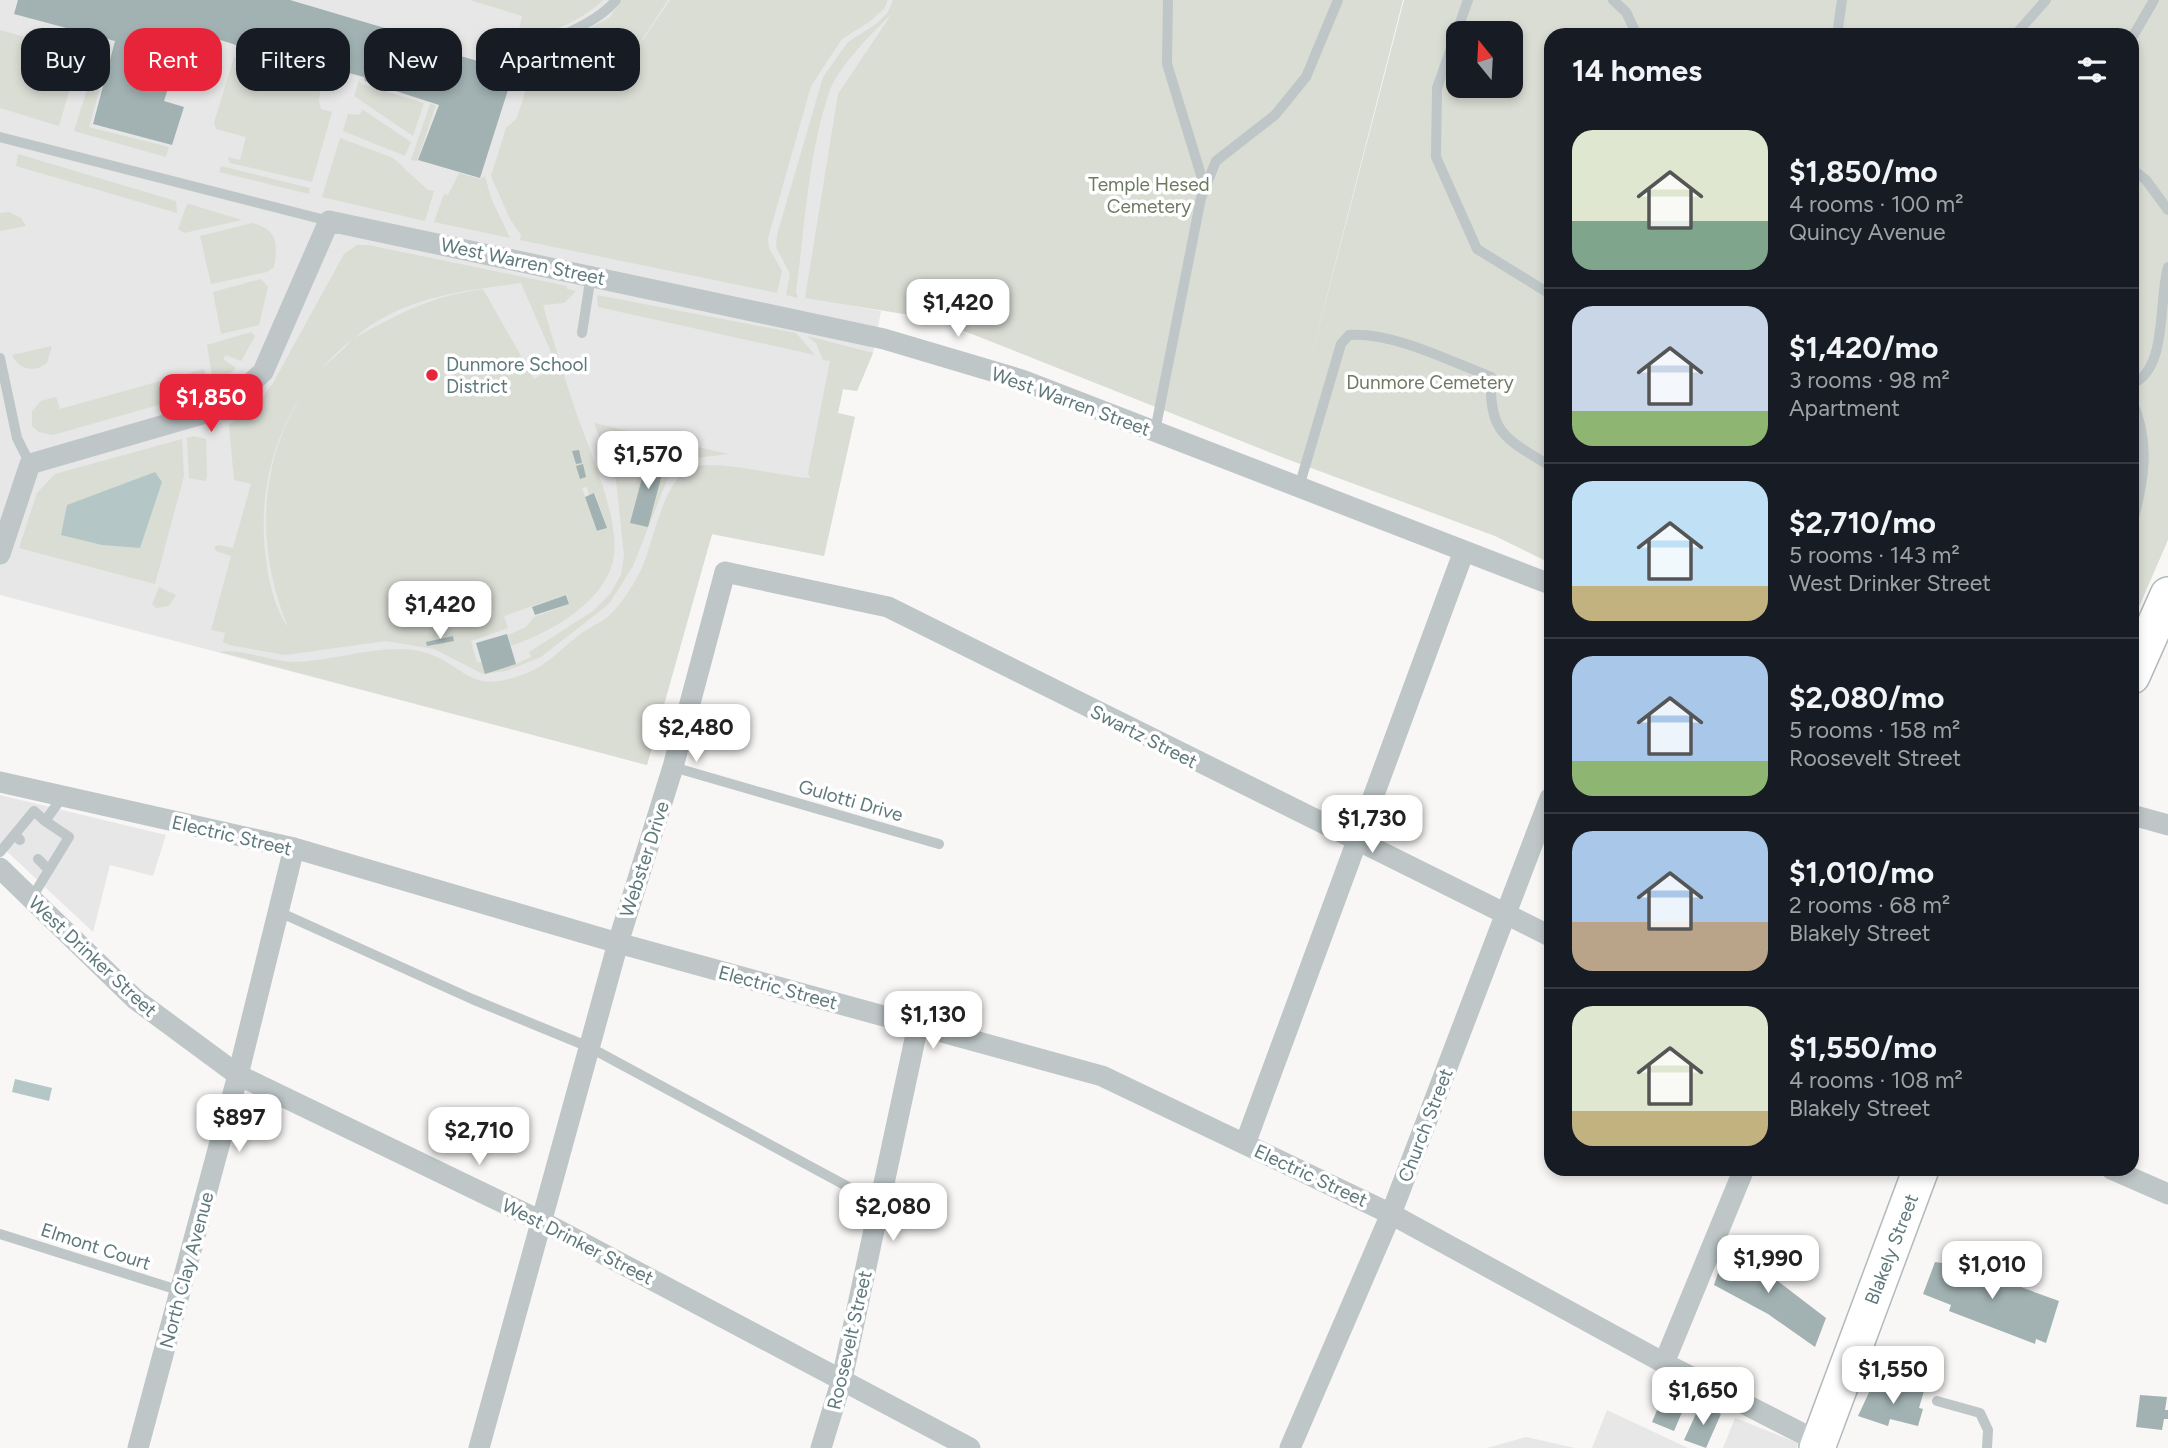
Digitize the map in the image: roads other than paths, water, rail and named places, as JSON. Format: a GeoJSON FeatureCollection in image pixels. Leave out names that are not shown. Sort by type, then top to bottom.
{"type":"FeatureCollection","features":[{"type":"Feature","properties":{"kind":"main road"},"geometry":{"type":"LineString","coordinates":[[2139,660],[2168,595]]}},
{"type":"Feature","properties":{"kind":"main road","name":"Blakely Street"},"geometry":{"type":"LineString","coordinates":[[1818,1445],[1918,1176]]}},
{"type":"Feature","properties":{"kind":"street","name":"West Warren Street"},"geometry":{"type":"LineString","coordinates":[[329,221],[884,339],[1022,380],[1544,582]]}},
{"type":"Feature","properties":{"kind":"street"},"geometry":{"type":"LineString","coordinates":[[0,554],[30,464],[223,408],[263,372],[329,221]]}},
{"type":"Feature","properties":{"kind":"street"},"geometry":{"type":"LineString","coordinates":[[1245,1144],[1464,551]]}},
{"type":"Feature","properties":{"kind":"street","name":"Swartz Street"},"geometry":{"type":"LineString","coordinates":[[725,572],[888,607],[1544,933]]}},
{"type":"Feature","properties":{"kind":"street","name":"Webster Drive"},"geometry":{"type":"LineString","coordinates":[[479,1448],[618,943],[673,767],[725,572]]}},
{"type":"Feature","properties":{"kind":"street","name":"Electric Street"},"geometry":{"type":"LineString","coordinates":[[0,782],[294,848],[618,943],[1102,1076],[1391,1214],[1818,1445]]}},
{"type":"Feature","properties":{"kind":"street","name":"Church Street"},"geometry":{"type":"LineString","coordinates":[[1290,1448],[1391,1214],[1544,814]]}},
{"type":"Feature","properties":{"kind":"street"},"geometry":{"type":"LineString","coordinates":[[2139,817],[2168,825]]}},
{"type":"Feature","properties":{"kind":"street","name":"North Clay Avenue"},"geometry":{"type":"LineString","coordinates":[[138,1448],[238,1075],[294,848]]}},
{"type":"Feature","properties":{"kind":"street","name":"West Drinker Street"},"geometry":{"type":"LineString","coordinates":[[0,868],[135,999],[238,1075],[541,1221],[970,1448]]}},
{"type":"Feature","properties":{"kind":"street","name":"Roosevelt Street"},"geometry":{"type":"LineString","coordinates":[[821,1448],[842,1379],[918,1025]]}},
{"type":"Feature","properties":{"kind":"street"},"geometry":{"type":"LineString","coordinates":[[1664,1363],[1741,1176]]}},
{"type":"Feature","properties":{"kind":"street"},"geometry":{"type":"LineString","coordinates":[[2127,1176],[2168,1194]]}},
{"type":"Feature","properties":{"kind":"lane"},"geometry":{"type":"LineString","coordinates":[[576,28],[616,0]]}},
{"type":"Feature","properties":{"kind":"lane"},"geometry":{"type":"LineString","coordinates":[[1168,0],[1167,64],[1205,188]]}},
{"type":"Feature","properties":{"kind":"lane"},"geometry":{"type":"LineString","coordinates":[[1155,432],[1205,188],[1216,161],[1275,114],[1306,77],[1338,0]]}},
{"type":"Feature","properties":{"kind":"lane"},"geometry":{"type":"LineString","coordinates":[[1468,0],[1437,88],[1436,157],[1478,249],[1544,290]]}},
{"type":"Feature","properties":{"kind":"lane"},"geometry":{"type":"LineString","coordinates":[[1613,0],[1626,12],[1634,28]]}},
{"type":"Feature","properties":{"kind":"lane"},"geometry":{"type":"LineString","coordinates":[[1838,28],[1842,0]]}},
{"type":"Feature","properties":{"kind":"lane"},"geometry":{"type":"LineString","coordinates":[[2021,28],[2046,0]]}},
{"type":"Feature","properties":{"kind":"lane"},"geometry":{"type":"LineString","coordinates":[[2138,28],[2154,0]]}},
{"type":"Feature","properties":{"kind":"lane"},"geometry":{"type":"LineString","coordinates":[[0,136],[329,221]]}},
{"type":"Feature","properties":{"kind":"lane"},"geometry":{"type":"LineString","coordinates":[[2139,174],[2168,209]]}},
{"type":"Feature","properties":{"kind":"lane"},"geometry":{"type":"LineString","coordinates":[[2139,381],[2154,366],[2160,341],[2163,285],[2168,267]]}},
{"type":"Feature","properties":{"kind":"lane"},"geometry":{"type":"LineString","coordinates":[[582,332],[591,275]]}},
{"type":"Feature","properties":{"kind":"lane"},"geometry":{"type":"LineString","coordinates":[[1299,487],[1341,344],[1349,335],[1360,334],[1409,346],[1491,377],[1490,409],[1501,430],[1512,443],[1544,462]]}},
{"type":"Feature","properties":{"kind":"lane"},"geometry":{"type":"LineString","coordinates":[[0,358],[17,438],[30,464]]}},
{"type":"Feature","properties":{"kind":"lane"},"geometry":{"type":"LineString","coordinates":[[2139,422],[2145,440],[2143,488],[2139,501]]}},
{"type":"Feature","properties":{"kind":"lane","name":"Gulotti Drive"},"geometry":{"type":"LineString","coordinates":[[673,767],[939,844]]}},
{"type":"Feature","properties":{"kind":"lane"},"geometry":{"type":"LineString","coordinates":[[45,821],[63,796]]}},
{"type":"Feature","properties":{"kind":"lane"},"geometry":{"type":"LineString","coordinates":[[0,852],[17,837],[34,811],[69,837],[32,899]]}},
{"type":"Feature","properties":{"kind":"lane"},"geometry":{"type":"LineString","coordinates":[[38,859],[48,869]]}},
{"type":"Feature","properties":{"kind":"lane"},"geometry":{"type":"LineString","coordinates":[[279,912],[472,999],[589,1047],[880,1204]]}},
{"type":"Feature","properties":{"kind":"lane","name":"Elmont Court"},"geometry":{"type":"LineString","coordinates":[[0,1234],[181,1291]]}},
{"type":"Feature","properties":{"kind":"lane"},"geometry":{"type":"LineString","coordinates":[[1937,1401],[1980,1413],[1988,1430],[1987,1448]]}},
{"type":"Feature","properties":{"kind":"place","name":"Dunmore School District"},"geometry":{"type":"Point","coordinates":[432,375]}},
{"type":"Feature","properties":{"kind":"park label","name":"Temple Hesed Cemetery"},"geometry":{"type":"Point","coordinates":[1149,195]}},
{"type":"Feature","properties":{"kind":"park label","name":"Dunmore Cemetery"},"geometry":{"type":"Point","coordinates":[1430,382]}}]}
